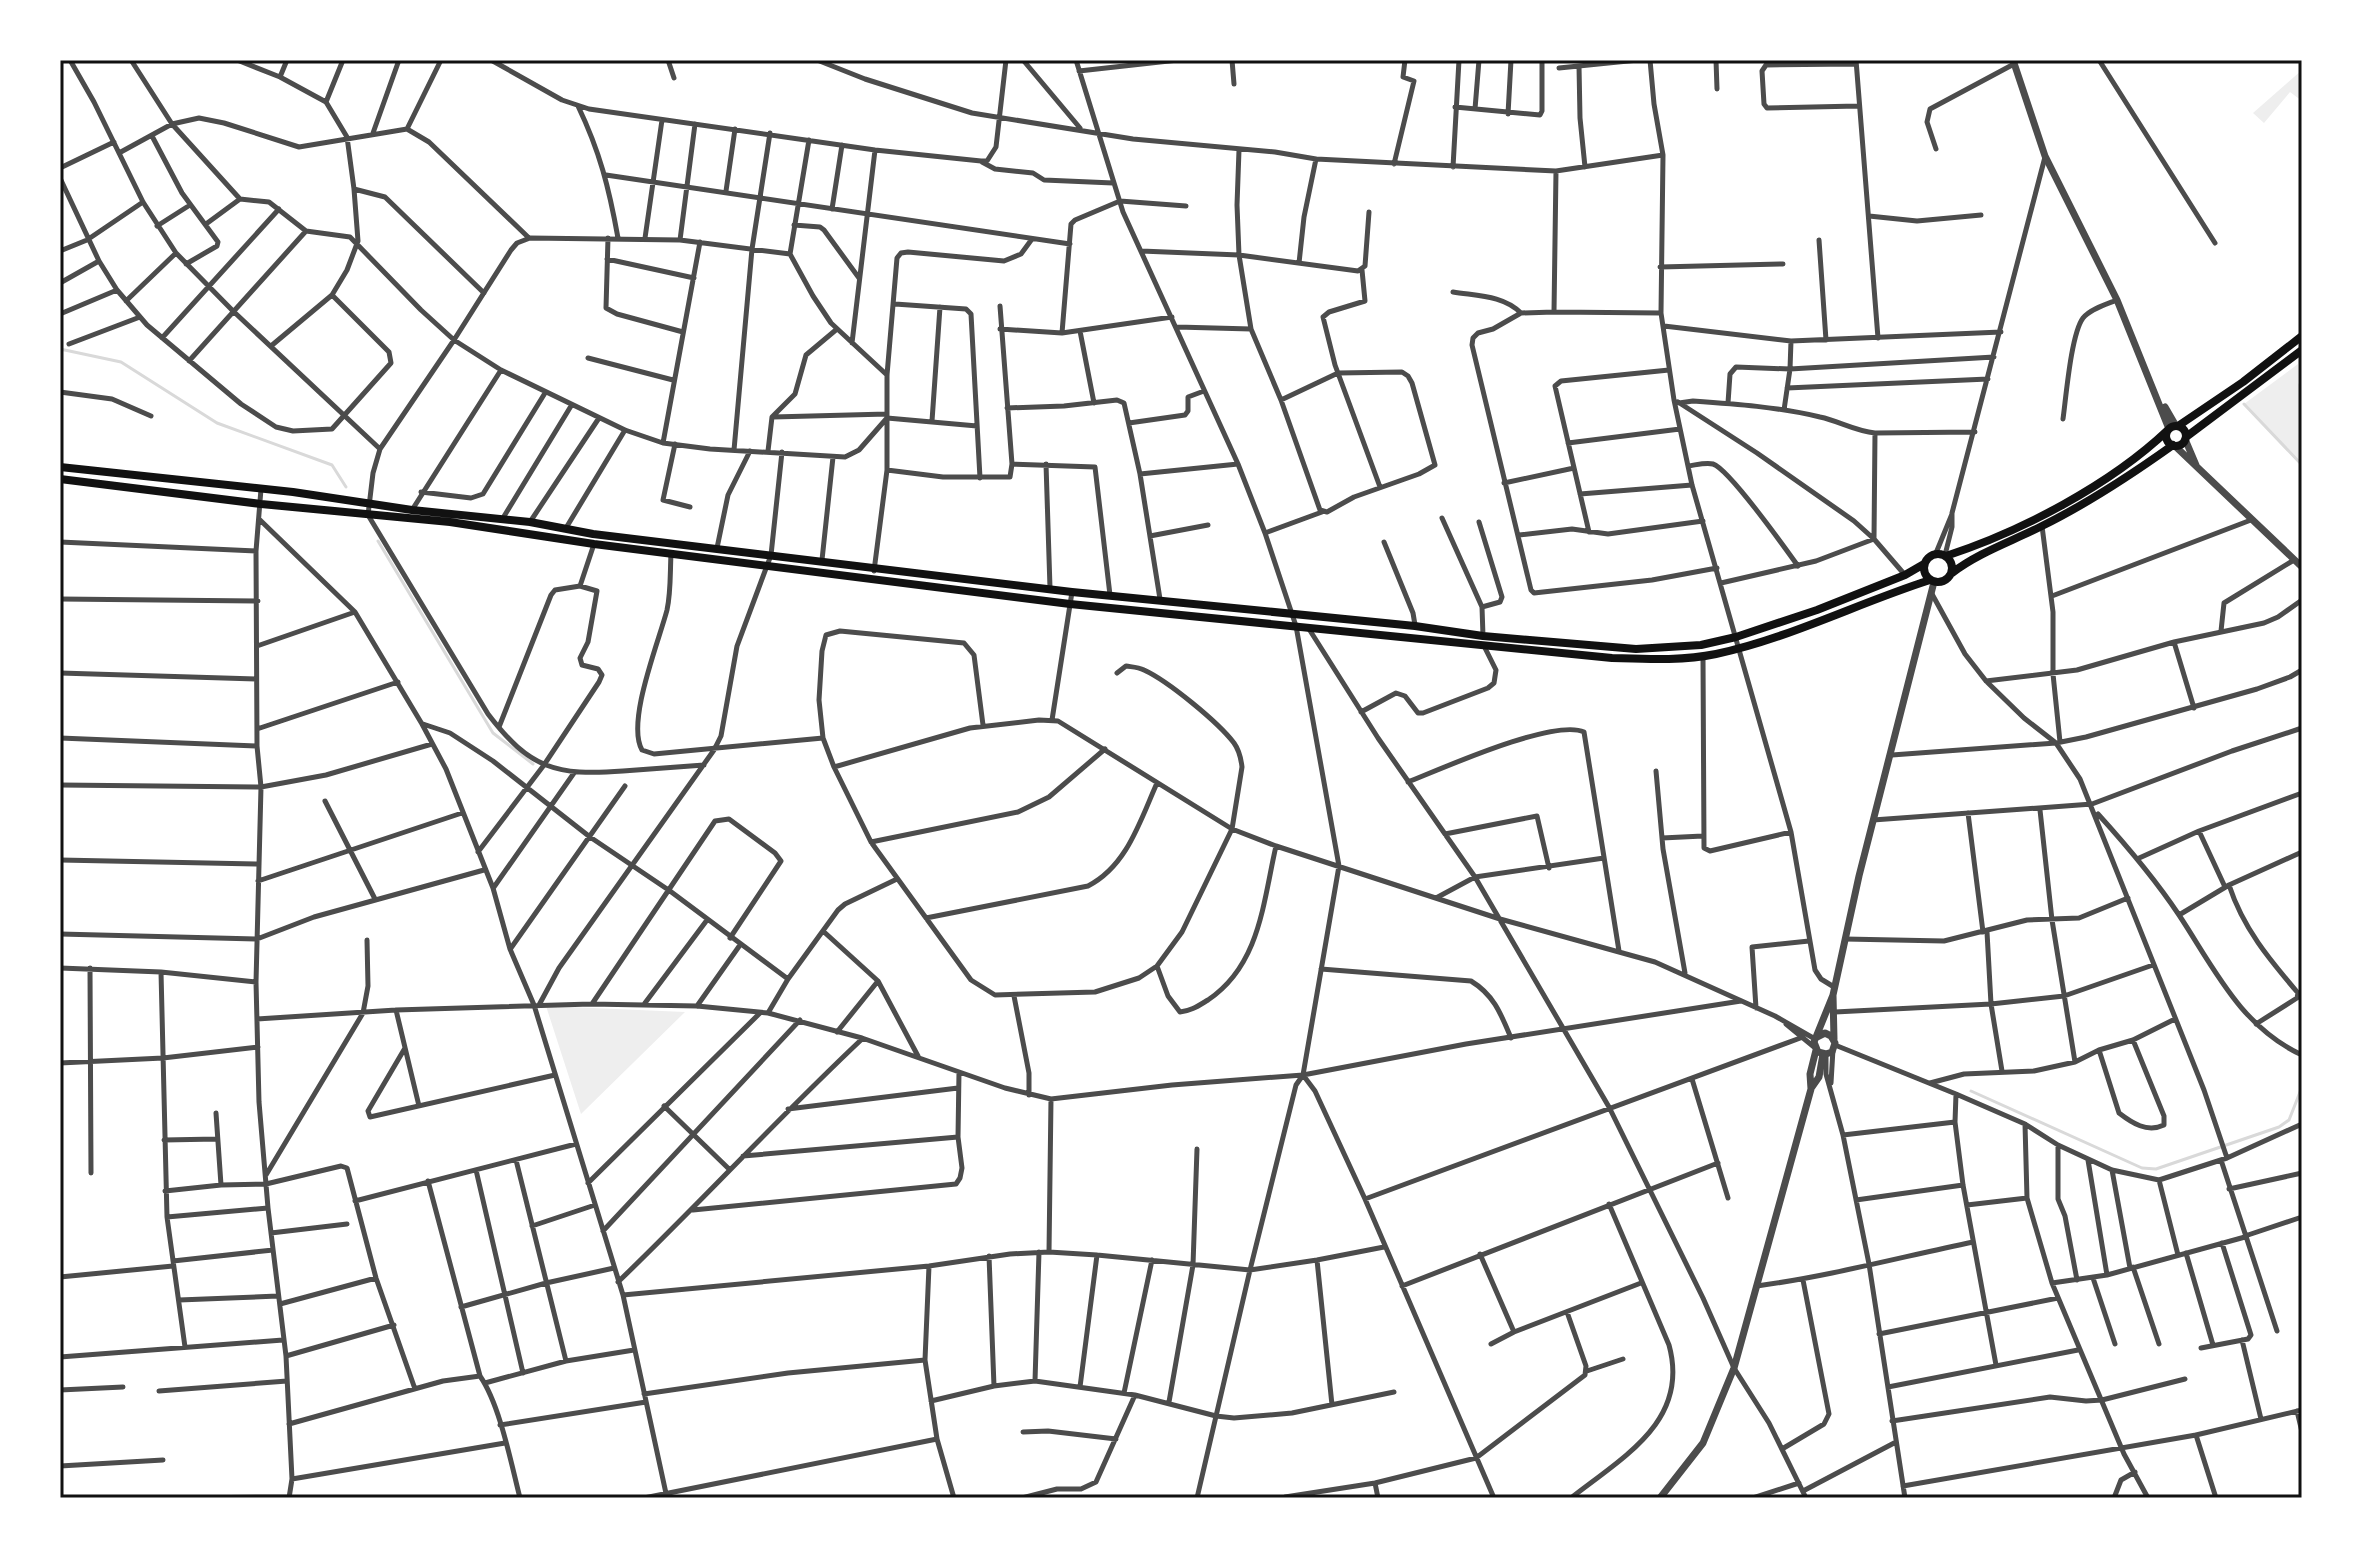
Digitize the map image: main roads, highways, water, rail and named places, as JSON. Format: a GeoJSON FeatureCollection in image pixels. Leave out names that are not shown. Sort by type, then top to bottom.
{"type":"FeatureCollection","features":[{"type":"Feature","properties":{"kind":"main road"},"geometry":{"type":"LineString","coordinates":[[1932,581],[1924,573],[1928,557],[1942,555],[2039,516],[2098,483],[2243,382],[2302,336]]}},
{"type":"Feature","properties":{"kind":"main road"},"geometry":{"type":"LineString","coordinates":[[60,467],[261,488],[412,510],[530,522],[1072,592],[1415,626],[1483,641],[1612,658],[1662,659],[1703,656],[1739,647],[1932,581],[1943,581],[1967,561],[2042,526],[2114,485],[2174,445],[2181,444],[2302,350]]}},
{"type":"Feature","properties":{"kind":"main road"},"geometry":{"type":"LineString","coordinates":[[2173,428],[2184,430],[2186,438]]}},
{"type":"Feature","properties":{"kind":"main road"},"geometry":{"type":"LineString","coordinates":[[2173,428],[2167,440],[2174,445]]}},
{"type":"Feature","properties":{"kind":"main road"},"geometry":{"type":"LineString","coordinates":[[60,479],[261,504],[450,522],[767,567],[1070,604],[1483,641],[1636,649],[1701,645],[1736,637],[1817,610],[1905,575],[1924,564]]}},
{"type":"Feature","properties":{"kind":"main road"},"geometry":{"type":"LineString","coordinates":[[1942,555],[1952,564],[1952,573]]}},
{"type":"Feature","properties":{"kind":"waterway"},"geometry":{"type":"LineString","coordinates":[[60,349],[121,362],[217,423],[332,465],[346,487]]}},
{"type":"Feature","properties":{"kind":"waterway"},"geometry":{"type":"LineString","coordinates":[[2244,404],[2302,465]]}},
{"type":"Feature","properties":{"kind":"waterway"},"geometry":{"type":"LineString","coordinates":[[378,541],[493,733],[533,764]]}},
{"type":"Feature","properties":{"kind":"waterway"},"geometry":{"type":"LineString","coordinates":[[1971,1091],[2142,1168],[2156,1169],[2279,1127],[2289,1120],[2302,1087]]}}]}
